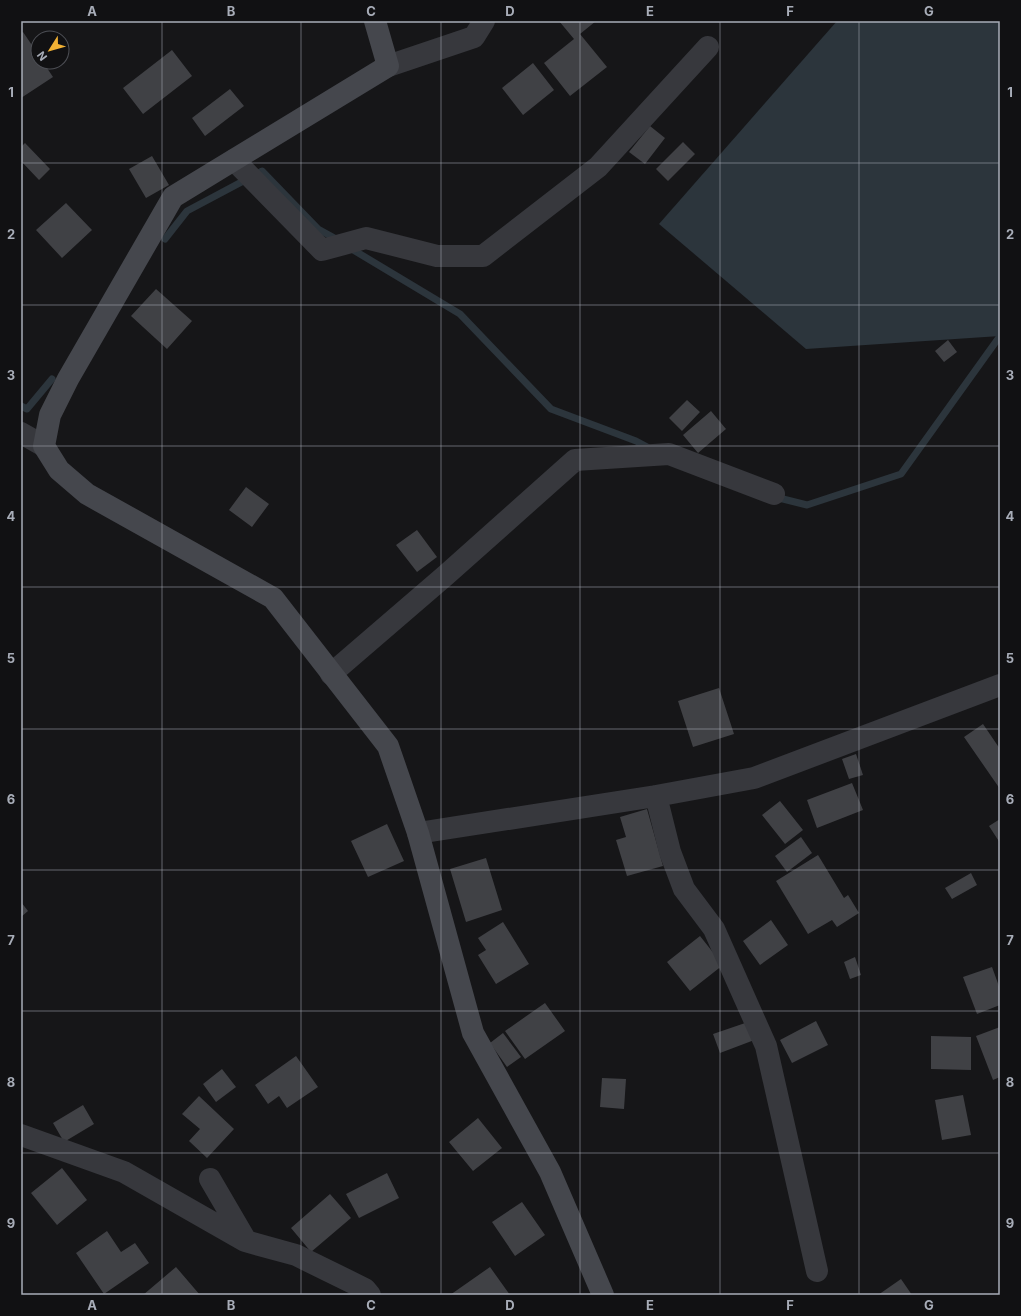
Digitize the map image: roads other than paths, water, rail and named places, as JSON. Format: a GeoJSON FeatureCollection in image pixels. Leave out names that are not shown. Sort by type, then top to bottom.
{"type":"FeatureCollection","features":[{"type":"Feature","properties":{"kind":"street"},"geometry":{"type":"LineString","coordinates":[[376,21],[388,66]]}},
{"type":"Feature","properties":{"kind":"street"},"geometry":{"type":"LineString","coordinates":[[44,446],[50,415],[68,378],[173,197],[388,66],[474,37],[484,21]]}},
{"type":"Feature","properties":{"kind":"street"},"geometry":{"type":"LineString","coordinates":[[234,160],[322,250],[366,238],[437,256],[483,256],[598,167],[708,48]]}},
{"type":"Feature","properties":{"kind":"street"},"geometry":{"type":"LineString","coordinates":[[21,433],[44,446],[59,470],[87,494],[273,598],[388,746],[418,833],[473,1033],[550,1172],[603,1295]]}},
{"type":"Feature","properties":{"kind":"street"},"geometry":{"type":"LineString","coordinates":[[332,674],[575,460],[669,454],[774,494]]}},
{"type":"Feature","properties":{"kind":"street"},"geometry":{"type":"LineString","coordinates":[[418,833],[656,796],[754,778],[1000,685]]}},
{"type":"Feature","properties":{"kind":"street"},"geometry":{"type":"LineString","coordinates":[[656,796],[670,852],[684,889],[714,928],[766,1046],[817,1271]]}},
{"type":"Feature","properties":{"kind":"street"},"geometry":{"type":"LineString","coordinates":[[21,1135],[124,1172],[245,1240],[296,1255],[365,1290],[370,1295]]}},
{"type":"Feature","properties":{"kind":"street"},"geometry":{"type":"LineString","coordinates":[[210,1179],[245,1240]]}},
{"type":"Feature","properties":{"kind":"waterway"},"geometry":{"type":"LineString","coordinates":[[165,239],[187,211],[262,171],[318,229],[338,240]]}},
{"type":"Feature","properties":{"kind":"waterway"},"geometry":{"type":"LineString","coordinates":[[350,248],[460,314],[551,409],[636,441],[651,449]]}},
{"type":"Feature","properties":{"kind":"waterway"},"geometry":{"type":"LineString","coordinates":[[775,497],[807,505],[901,474],[1000,336]]}},
{"type":"Feature","properties":{"kind":"waterway"},"geometry":{"type":"LineString","coordinates":[[21,406],[27,409],[52,379]]}}]}
